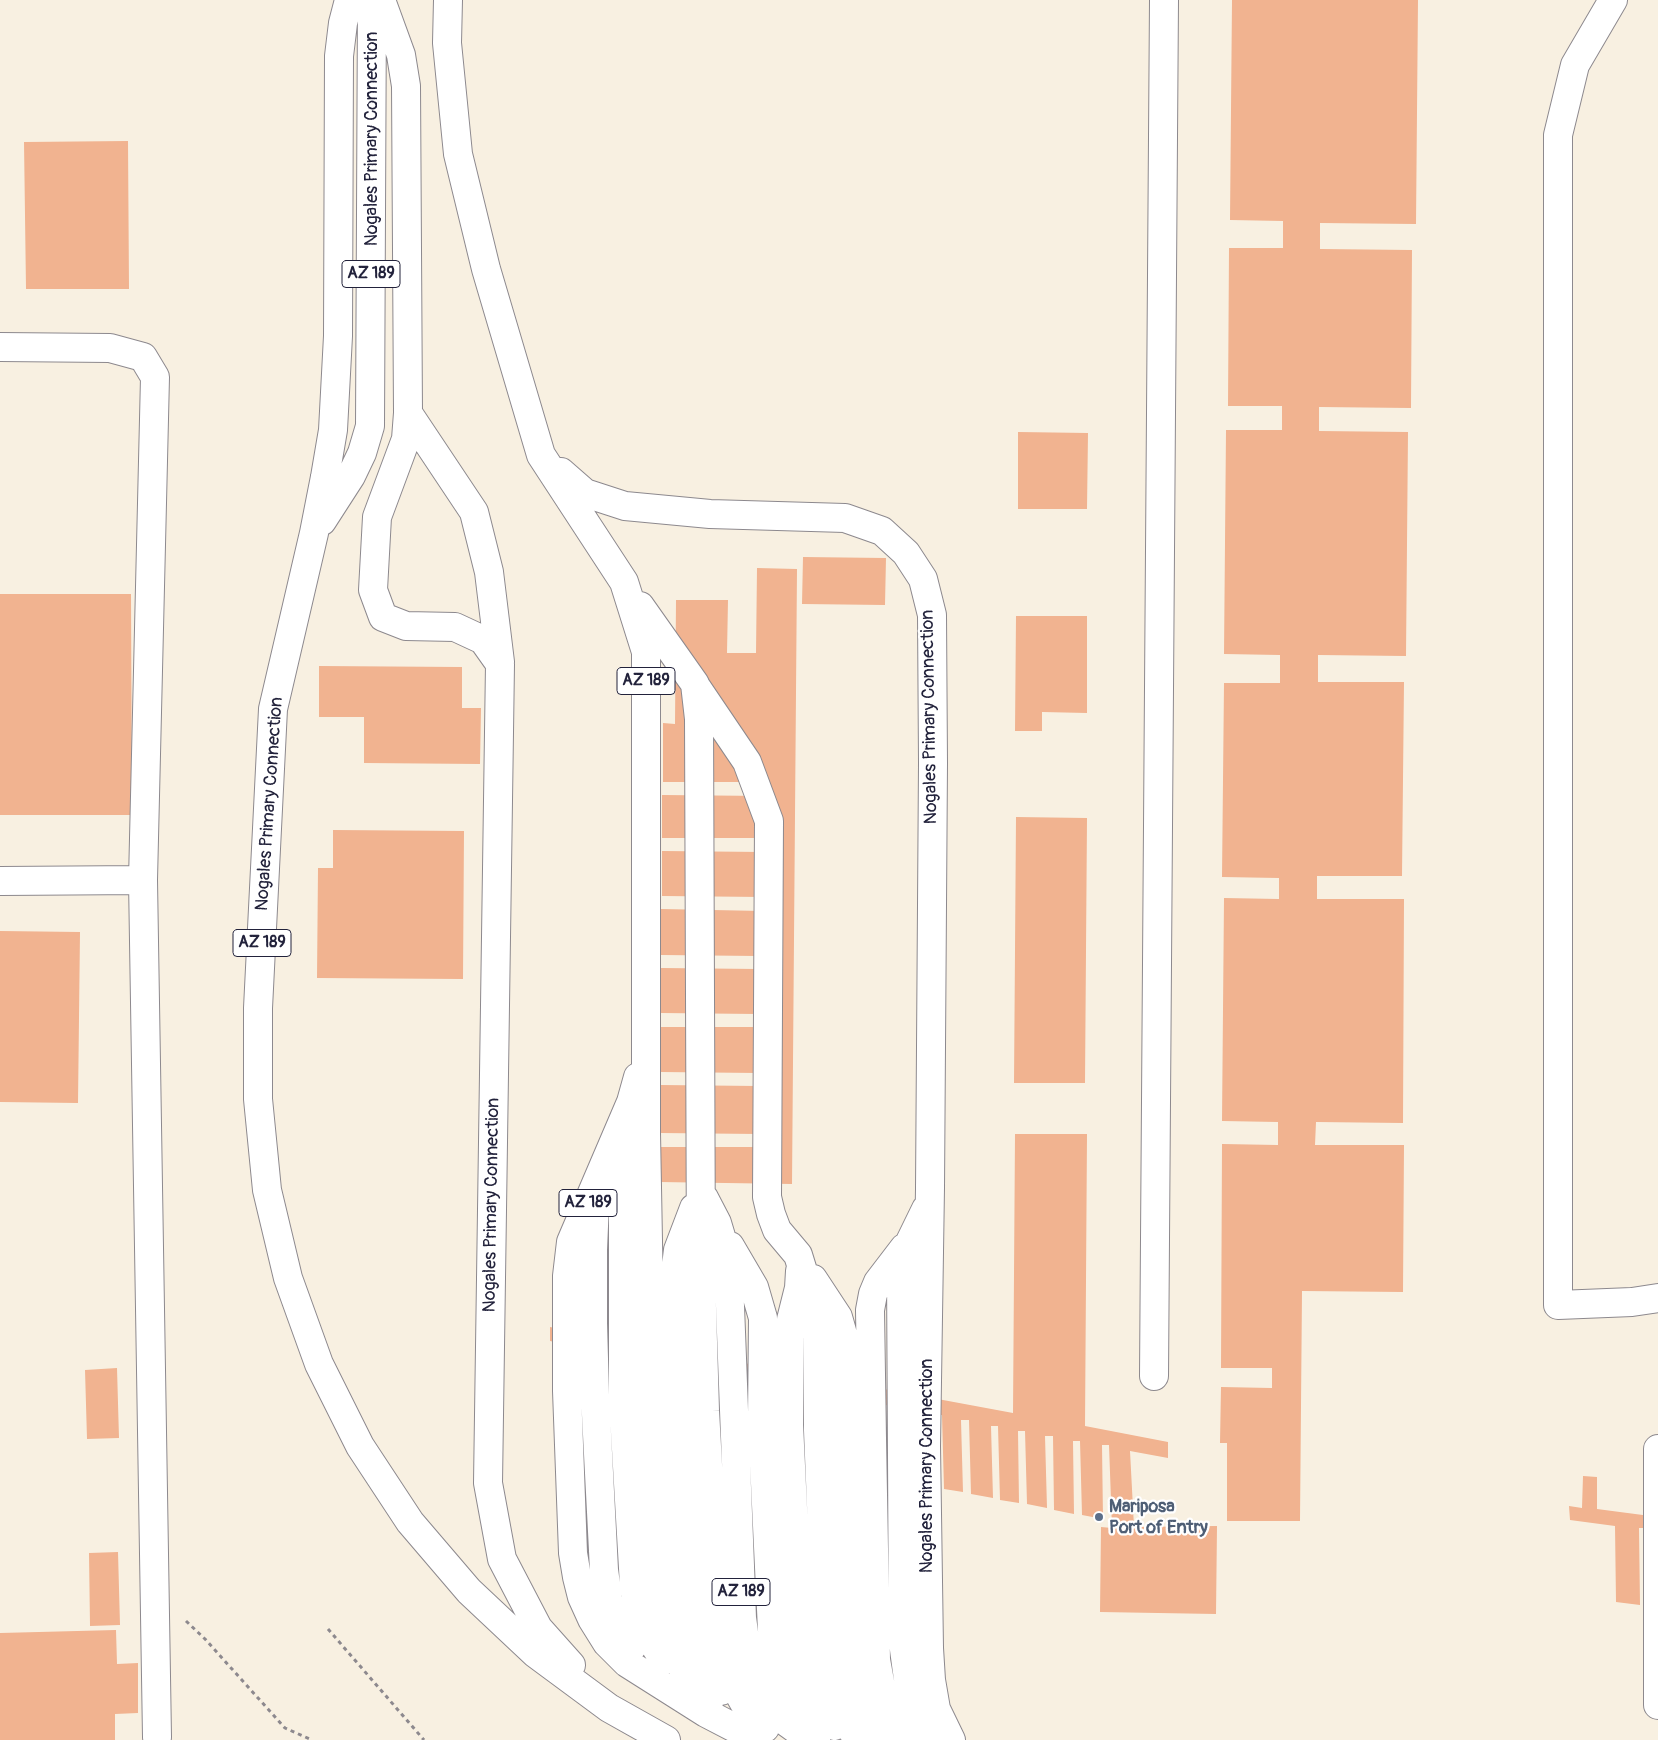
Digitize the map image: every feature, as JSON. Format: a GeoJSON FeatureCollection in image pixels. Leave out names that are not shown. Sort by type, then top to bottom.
{"type":"FeatureCollection","features":[{"type":"Feature","properties":{"kind":"main road","name":"Nogales Primary Connection"},"geometry":{"type":"LineString","coordinates":[[349,0],[343,23],[339,56],[338,336],[333,430],[314,533],[273,709],[258,1008],[258,1099],[267,1190],[288,1278],[319,1364],[360,1446],[410,1522],[469,1592],[529,1648],[610,1708],[666,1740]]}},
{"type":"Feature","properties":{"kind":"main road","name":"Nogales Primary Connection"},"geometry":{"type":"LineString","coordinates":[[314,533],[351,476],[362,453],[370,426],[372,0]]}},
{"type":"Feature","properties":{"kind":"main road","name":"Nogales Primary Connection"},"geometry":{"type":"LineString","coordinates":[[380,0],[401,54],[406,86],[408,414],[406,439],[376,517],[373,590],[383,617],[406,626],[455,627],[483,640],[500,664]]}},
{"type":"Feature","properties":{"kind":"main road","name":"AZ 189"},"geometry":{"type":"LineString","coordinates":[[448,0],[447,43],[458,154],[486,269],[541,455],[624,582],[747,762],[769,821],[767,1197],[770,1214],[777,1230],[798,1255],[838,1317],[844,1338],[844,1434],[850,1637],[853,1671],[859,1696],[868,1718],[887,1740]]}},
{"type":"Feature","properties":{"kind":"main road"},"geometry":{"type":"LineString","coordinates":[[1154,1376],[1164,0]]}},
{"type":"Feature","properties":{"kind":"main road"},"geometry":{"type":"LineString","coordinates":[[1613,0],[1575,65],[1558,135],[1558,1305],[1632,1302],[1658,1298]]}},
{"type":"Feature","properties":{"kind":"main road"},"geometry":{"type":"LineString","coordinates":[[0,347],[110,348],[143,357],[155,377],[143,880],[157,1737]]}},
{"type":"Feature","properties":{"kind":"main road","name":"Nogales Primary Connection"},"geometry":{"type":"LineString","coordinates":[[408,414],[474,512],[489,572],[500,664],[488,1483],[502,1559],[538,1628],[610,1708]]}},
{"type":"Feature","properties":{"kind":"main road","name":"Nogales Primary Connection"},"geometry":{"type":"LineString","coordinates":[[541,455],[585,493],[625,506],[710,514],[845,518],[882,531],[906,553],[923,579],[932,615],[930,1188],[926,1446],[929,1648],[931,1680],[936,1709],[951,1740]]}},
{"type":"Feature","properties":{"kind":"main road","name":"AZ 189"},"geometry":{"type":"LineString","coordinates":[[624,582],[646,652],[646,1133],[651,1392],[661,1592],[664,1621],[672,1648],[685,1672],[696,1700]]}},
{"type":"Feature","properties":{"kind":"main road","name":"AZ 189"},"geometry":{"type":"LineString","coordinates":[[695,684],[699,719],[700,1190],[678,1250],[675,1274],[678,1406],[690,1615],[693,1641],[702,1666],[716,1686],[739,1708],[762,1736]]}},
{"type":"Feature","properties":{"kind":"main road"},"geometry":{"type":"LineString","coordinates":[[0,881],[143,880]]}},
{"type":"Feature","properties":{"kind":"main road","name":"AZ 189"},"geometry":{"type":"LineString","coordinates":[[647,1021],[639,1072],[625,1135],[623,1168],[624,1398],[634,1585],[639,1611],[649,1637],[665,1661],[696,1700]]}},
{"type":"Feature","properties":{"kind":"main road","name":"AZ 189"},"geometry":{"type":"LineString","coordinates":[[631,1102],[571,1242],[566,1276],[567,1391],[573,1553],[582,1597],[592,1619],[607,1642],[627,1663],[762,1736]]}},
{"type":"Feature","properties":{"kind":"main road","name":"Nogales Primary Connection"},"geometry":{"type":"LineString","coordinates":[[930,1188],[926,1208],[904,1254],[900,1284],[903,1642],[910,1694],[921,1719],[938,1740]]}},
{"type":"Feature","properties":{"kind":"main road","name":"AZ 189"},"geometry":{"type":"LineString","coordinates":[[700,1190],[754,1287],[763,1318],[762,1420],[773,1651],[779,1680],[790,1702],[810,1726],[829,1740]]}},
{"type":"Feature","properties":{"kind":"main road","name":"AZ 189"},"geometry":{"type":"LineString","coordinates":[[717,1223],[726,1253],[730,1280],[742,1618],[746,1648],[759,1686],[769,1702],[782,1719],[800,1732],[816,1740]]}},
{"type":"Feature","properties":{"kind":"main road","name":"Nogales Primary Connection"},"geometry":{"type":"LineString","coordinates":[[910,1740],[892,1715],[881,1687],[876,1660],[870,1310],[873,1294],[878,1282],[912,1236]]}},
{"type":"Feature","properties":{"kind":"main road","name":"AZ 189"},"geometry":{"type":"LineString","coordinates":[[798,1255],[814,1307],[817,1332],[818,1430],[828,1680],[832,1698],[840,1714],[859,1740]]}},
{"type":"Feature","properties":{"kind":"main road"},"geometry":{"type":"LineString","coordinates":[[798,1255],[800,1282],[789,1338],[789,1415],[801,1660],[810,1696],[821,1716],[852,1740]]}},
{"type":"Feature","properties":{"kind":"main road"},"geometry":{"type":"LineString","coordinates":[[1658,1449],[1658,1705]]}},
{"type":"Feature","properties":{"kind":"path"},"geometry":{"type":"LineString","coordinates":[[154,1592],[205,1639],[285,1728],[312,1740]]}},
{"type":"Feature","properties":{"kind":"path"},"geometry":{"type":"LineString","coordinates":[[328,1629],[424,1740]]}},
{"type":"Feature","properties":{"kind":"building"},"geometry":{"type":"Polygon","coordinates":[[[1232,0],[1418,0],[1416,224],[1320,223],[1320,249],[1412,250],[1411,408],[1319,407],[1319,431],[1408,432],[1406,656],[1318,655],[1318,682],[1404,682],[1402,876],[1317,876],[1317,899],[1404,899],[1403,1123],[1316,1122],[1315,1145],[1404,1145],[1403,1292],[1302,1291],[1300,1521],[1227,1521],[1227,1443],[1220,1443],[1221,1387],[1272,1388],[1272,1368],[1221,1368],[1222,1144],[1278,1145],[1278,1122],[1222,1121],[1224,898],[1279,899],[1279,878],[1222,877],[1224,683],[1280,683],[1280,655],[1224,654],[1226,430],[1282,430],[1282,406],[1228,406],[1229,248],[1283,248],[1283,221],[1230,220],[1232,0]]]}},
{"type":"Feature","properties":{"kind":"building"},"geometry":{"type":"Polygon","coordinates":[[[128,141],[129,289],[26,289],[24,142],[128,141]]]}},
{"type":"Feature","properties":{"kind":"building"},"geometry":{"type":"Polygon","coordinates":[[[1018,432],[1088,433],[1087,509],[1018,509],[1018,432]]]}},
{"type":"Feature","properties":{"kind":"building"},"geometry":{"type":"Polygon","coordinates":[[[803,557],[886,558],[885,605],[802,604],[803,557]]]}},
{"type":"Feature","properties":{"kind":"building"},"geometry":{"type":"Polygon","coordinates":[[[757,568],[797,569],[792,1184],[659,1182],[659,1147],[759,1147],[759,1134],[659,1133],[660,1085],[758,1086],[758,1073],[660,1072],[660,1027],[757,1027],[757,1014],[660,1013],[661,968],[758,969],[758,956],[661,955],[661,909],[763,911],[763,897],[662,896],[662,851],[763,852],[763,838],[662,838],[662,795],[766,796],[766,782],[663,782],[663,723],[675,724],[676,600],[728,600],[727,653],[756,653],[757,568]]]}},
{"type":"Feature","properties":{"kind":"building"},"geometry":{"type":"Polygon","coordinates":[[[0,594],[131,594],[132,815],[0,815],[0,594]]]}},
{"type":"Feature","properties":{"kind":"building"},"geometry":{"type":"Polygon","coordinates":[[[1016,616],[1087,616],[1087,713],[1042,712],[1042,731],[1015,731],[1016,616]]]}},
{"type":"Feature","properties":{"kind":"building"},"geometry":{"type":"Polygon","coordinates":[[[319,666],[462,667],[462,708],[481,708],[480,764],[364,763],[364,717],[319,717],[319,666]]]}},
{"type":"Feature","properties":{"kind":"building"},"geometry":{"type":"Polygon","coordinates":[[[1016,817],[1087,818],[1085,1083],[1014,1083],[1016,817]]]}},
{"type":"Feature","properties":{"kind":"building"},"geometry":{"type":"Polygon","coordinates":[[[333,830],[464,831],[463,979],[317,978],[318,868],[333,868],[333,830]]]}},
{"type":"Feature","properties":{"kind":"building"},"geometry":{"type":"Polygon","coordinates":[[[0,931],[80,932],[78,1103],[0,1102],[0,931]]]}},
{"type":"Feature","properties":{"kind":"building"},"geometry":{"type":"Polygon","coordinates":[[[1015,1134],[1087,1134],[1085,1426],[1168,1442],[1168,1458],[1130,1451],[1134,1527],[1217,1526],[1216,1614],[1100,1612],[1101,1527],[1112,1528],[1109,1445],[1102,1445],[1103,1519],[1082,1515],[1080,1441],[1073,1441],[1074,1514],[1054,1510],[1053,1436],[1045,1436],[1047,1508],[1027,1504],[1025,1431],[1018,1431],[1019,1503],[1000,1500],[998,1426],[991,1426],[993,1498],[971,1494],[969,1420],[961,1420],[963,1492],[944,1489],[942,1415],[806,1389],[715,1375],[640,1358],[605,1353],[550,1341],[550,1327],[1013,1413],[1015,1134]]]}},
{"type":"Feature","properties":{"kind":"building"},"geometry":{"type":"Polygon","coordinates":[[[117,1368],[119,1438],[87,1439],[85,1370],[117,1368]]]}},
{"type":"Feature","properties":{"kind":"building"},"geometry":{"type":"Polygon","coordinates":[[[1583,1476],[1597,1477],[1597,1509],[1658,1517],[1647,1528],[1639,1528],[1640,1605],[1616,1602],[1615,1526],[1570,1520],[1569,1506],[1582,1508],[1583,1476]]]}},
{"type":"Feature","properties":{"kind":"building"},"geometry":{"type":"Polygon","coordinates":[[[118,1552],[120,1625],[90,1626],[89,1553],[118,1552]]]}},
{"type":"Feature","properties":{"kind":"building"},"geometry":{"type":"Polygon","coordinates":[[[116,1630],[117,1664],[138,1663],[138,1713],[115,1714],[115,1740],[0,1740],[0,1633],[116,1630]]]}},
{"type":"Feature","properties":{"kind":"place","name":"Mariposa Port of Entry"},"geometry":{"type":"Point","coordinates":[1099,1517]}}]}
